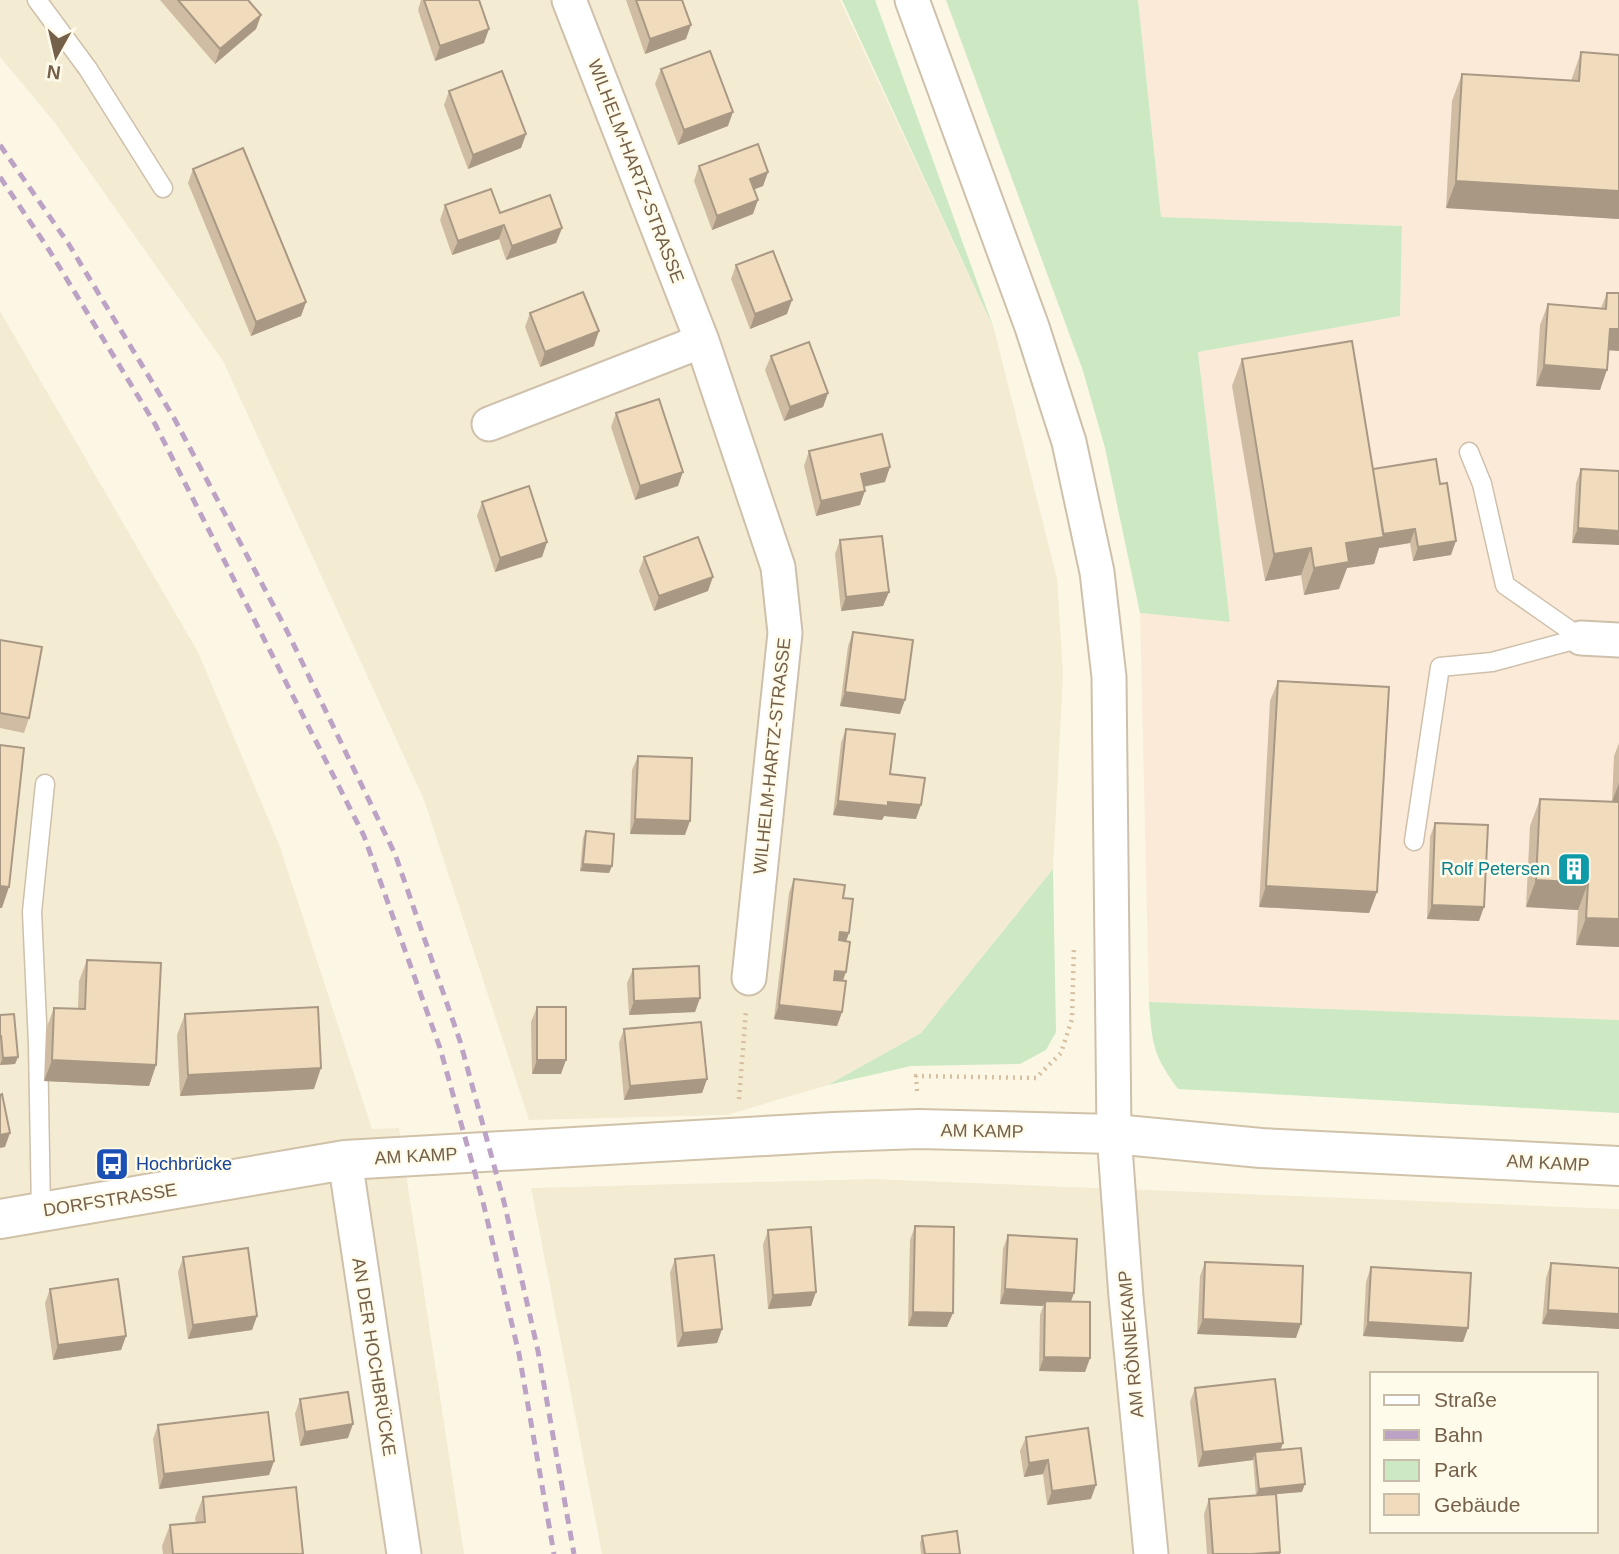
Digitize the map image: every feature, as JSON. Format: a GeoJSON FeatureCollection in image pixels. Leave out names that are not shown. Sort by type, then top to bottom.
{"type":"FeatureCollection","features":[{"type":"Feature","properties":{"kind":"main road","name":"AM KAMP"},"geometry":{"type":"LineString","coordinates":[[345,1160],[919,1129],[1114,1134],[1261,1149],[1619,1166]]}},
{"type":"Feature","properties":{"kind":"main road","name":"DORFSTRASSE"},"geometry":{"type":"LineString","coordinates":[[0,1219],[345,1160]]}},
{"type":"Feature","properties":{"kind":"street","name":"WILHELM-HARTZ-STRASSE"},"geometry":{"type":"LineString","coordinates":[[569,0],[702,341],[778,567],[785,633],[749,978]]}},
{"type":"Feature","properties":{"kind":"street","name":"AM RÖNNEKAMP"},"geometry":{"type":"LineString","coordinates":[[912,0],[1032,327],[1065,429],[1097,572],[1110,677],[1114,1134],[1126,1297],[1151,1554]]}},
{"type":"Feature","properties":{"kind":"street"},"geometry":{"type":"LineString","coordinates":[[489,424],[702,341]]}},
{"type":"Feature","properties":{"kind":"street"},"geometry":{"type":"LineString","coordinates":[[1581,638],[1619,639]]}},
{"type":"Feature","properties":{"kind":"street","name":"AN DER HOCHBRÜCKE"},"geometry":{"type":"LineString","coordinates":[[345,1160],[404,1554]]}},
{"type":"Feature","properties":{"kind":"lane"},"geometry":{"type":"LineString","coordinates":[[37,0],[88,69],[163,188]]}},
{"type":"Feature","properties":{"kind":"lane"},"geometry":{"type":"LineString","coordinates":[[1469,452],[1482,484],[1505,585],[1581,638]]}},
{"type":"Feature","properties":{"kind":"lane"},"geometry":{"type":"LineString","coordinates":[[1414,841],[1440,667],[1492,662],[1581,638]]}},
{"type":"Feature","properties":{"kind":"lane"},"geometry":{"type":"LineString","coordinates":[[41,1211],[32,912],[45,784]]}},
{"type":"Feature","properties":{"kind":"path"},"geometry":{"type":"LineString","coordinates":[[919,1129],[916,1076],[1036,1078],[1060,1053],[1072,1019],[1074,935]]}},
{"type":"Feature","properties":{"kind":"path"},"geometry":{"type":"LineString","coordinates":[[731,1139],[739,1107],[749,978]]}},
{"type":"Feature","properties":{"kind":"shaded area"},"geometry":{"type":"Polygon","coordinates":[[[0,0],[840,0],[994,329],[1057,578],[1063,675],[1053,869],[921,1033],[828,1085],[727,1115],[529,1120],[424,800],[223,361],[55,123],[0,57],[0,0]]]}},
{"type":"Feature","properties":{"kind":"shaded area"},"geometry":{"type":"Polygon","coordinates":[[[1138,0],[1619,0],[1619,1020],[1149,1002],[1140,613],[1230,622],[1198,352],[1400,316],[1402,226],[1161,217],[1138,0]]]}},
{"type":"Feature","properties":{"kind":"shaded area"},"geometry":{"type":"Polygon","coordinates":[[[0,311],[198,652],[279,844],[372,1129],[399,1128],[464,1554],[0,1554],[0,311]]]}},
{"type":"Feature","properties":{"kind":"shaded area"},"geometry":{"type":"Polygon","coordinates":[[[873,1179],[1619,1209],[1619,1554],[602,1554],[531,1188],[873,1179]]]}},
{"type":"Feature","properties":{"kind":"green space"},"geometry":{"type":"Polygon","coordinates":[[[842,0],[875,0],[994,329],[842,0]]]}},
{"type":"Feature","properties":{"kind":"green space"},"geometry":{"type":"Polygon","coordinates":[[[946,0],[1138,0],[1161,217],[1402,226],[1400,316],[1198,352],[1230,622],[1140,613],[1105,448],[1083,371],[946,0]]]}},
{"type":"Feature","properties":{"kind":"green space"},"geometry":{"type":"Polygon","coordinates":[[[1053,869],[1056,1032],[1046,1050],[1020,1064],[911,1066],[828,1085],[921,1033],[1053,869]]]}},
{"type":"Feature","properties":{"kind":"green space"},"geometry":{"type":"Polygon","coordinates":[[[1149,1002],[1619,1020],[1619,1113],[1178,1089],[1155,1049],[1149,1002]]]}},
{"type":"Feature","properties":{"kind":"building"},"geometry":{"type":"Polygon","coordinates":[[[178,0],[248,0],[261,15],[220,49],[178,0]]]}},
{"type":"Feature","properties":{"kind":"building"},"geometry":{"type":"Polygon","coordinates":[[[424,0],[479,0],[489,29],[440,46],[424,0]]]}},
{"type":"Feature","properties":{"kind":"building"},"geometry":{"type":"Polygon","coordinates":[[[636,0],[682,0],[691,25],[650,39],[636,0]]]}},
{"type":"Feature","properties":{"kind":"building"},"geometry":{"type":"Polygon","coordinates":[[[710,51],[733,112],[684,130],[661,69],[710,51]]]}},
{"type":"Feature","properties":{"kind":"building"},"geometry":{"type":"Polygon","coordinates":[[[1581,52],[1619,55],[1619,191],[1456,181],[1462,74],[1579,81],[1581,52]]]}},
{"type":"Feature","properties":{"kind":"building"},"geometry":{"type":"Polygon","coordinates":[[[502,71],[526,134],[473,155],[449,91],[502,71]]]}},
{"type":"Feature","properties":{"kind":"building"},"geometry":{"type":"Polygon","coordinates":[[[758,144],[768,172],[750,179],[758,200],[717,216],[699,166],[758,144]]]}},
{"type":"Feature","properties":{"kind":"building"},"geometry":{"type":"Polygon","coordinates":[[[243,148],[306,302],[256,322],[193,169],[243,148]]]}},
{"type":"Feature","properties":{"kind":"building"},"geometry":{"type":"Polygon","coordinates":[[[491,189],[500,213],[550,195],[562,228],[512,246],[504,225],[458,241],[445,205],[491,189]]]}},
{"type":"Feature","properties":{"kind":"building"},"geometry":{"type":"Polygon","coordinates":[[[773,251],[792,300],[755,314],[736,265],[773,251]]]}},
{"type":"Feature","properties":{"kind":"building"},"geometry":{"type":"Polygon","coordinates":[[[583,292],[599,331],[545,352],[530,313],[583,292]]]}},
{"type":"Feature","properties":{"kind":"building"},"geometry":{"type":"Polygon","coordinates":[[[1607,293],[1619,293],[1619,329],[1610,329],[1607,370],[1544,365],[1548,304],[1606,309],[1607,293]]]}},
{"type":"Feature","properties":{"kind":"building"},"geometry":{"type":"Polygon","coordinates":[[[1352,341],[1384,537],[1346,543],[1349,562],[1314,568],[1311,548],[1274,554],[1242,359],[1352,341]]]}},
{"type":"Feature","properties":{"kind":"building"},"geometry":{"type":"Polygon","coordinates":[[[809,342],[828,393],[790,407],[771,356],[809,342]]]}},
{"type":"Feature","properties":{"kind":"building"},"geometry":{"type":"Polygon","coordinates":[[[659,399],[683,472],[640,486],[616,413],[659,399]]]}},
{"type":"Feature","properties":{"kind":"building"},"geometry":{"type":"Polygon","coordinates":[[[882,434],[890,467],[861,474],[865,491],[821,501],[809,451],[882,434]]]}},
{"type":"Feature","properties":{"kind":"building"},"geometry":{"type":"Polygon","coordinates":[[[1436,459],[1440,484],[1447,483],[1456,541],[1418,547],[1415,529],[1383,534],[1373,469],[1436,459]]]}},
{"type":"Feature","properties":{"kind":"building"},"geometry":{"type":"Polygon","coordinates":[[[1581,469],[1619,471],[1619,531],[1578,528],[1581,469]]]}},
{"type":"Feature","properties":{"kind":"building"},"geometry":{"type":"Polygon","coordinates":[[[529,486],[547,542],[500,558],[482,502],[529,486]]]}},
{"type":"Feature","properties":{"kind":"building"},"geometry":{"type":"Polygon","coordinates":[[[882,536],[889,592],[846,597],[840,540],[882,536]]]}},
{"type":"Feature","properties":{"kind":"building"},"geometry":{"type":"Polygon","coordinates":[[[698,537],[713,577],[659,596],[644,557],[698,537]]]}},
{"type":"Feature","properties":{"kind":"building"},"geometry":{"type":"Polygon","coordinates":[[[853,632],[913,640],[905,700],[845,692],[853,632]]]}},
{"type":"Feature","properties":{"kind":"building"},"geometry":{"type":"Polygon","coordinates":[[[0,640],[42,647],[29,718],[0,713],[0,640]]]}},
{"type":"Feature","properties":{"kind":"building"},"geometry":{"type":"Polygon","coordinates":[[[1278,681],[1389,687],[1377,892],[1266,886],[1278,681]]]}},
{"type":"Feature","properties":{"kind":"building"},"geometry":{"type":"Polygon","coordinates":[[[846,729],[895,734],[890,774],[925,778],[921,805],[888,802],[888,806],[838,801],[846,729]]]}},
{"type":"Feature","properties":{"kind":"building"},"geometry":{"type":"Polygon","coordinates":[[[0,745],[24,748],[9,887],[0,886],[0,745]]]}},
{"type":"Feature","properties":{"kind":"building"},"geometry":{"type":"Polygon","coordinates":[[[638,756],[692,758],[690,821],[635,819],[638,756]]]}},
{"type":"Feature","properties":{"kind":"building","name":"Rolf Petersen"},"geometry":{"type":"Polygon","coordinates":[[[1540,799],[1619,802],[1619,919],[1586,918],[1588,883],[1536,880],[1540,799]]]}},
{"type":"Feature","properties":{"kind":"building"},"geometry":{"type":"Polygon","coordinates":[[[1435,823],[1488,825],[1484,907],[1432,905],[1435,823]]]}},
{"type":"Feature","properties":{"kind":"building"},"geometry":{"type":"Polygon","coordinates":[[[586,831],[614,834],[612,866],[583,864],[586,831]]]}},
{"type":"Feature","properties":{"kind":"building"},"geometry":{"type":"Polygon","coordinates":[[[794,879],[845,885],[843,898],[853,899],[849,933],[840,932],[839,940],[850,942],[846,972],[835,971],[834,980],[846,981],[842,1012],[779,1005],[794,879]]]}},
{"type":"Feature","properties":{"kind":"building"},"geometry":{"type":"Polygon","coordinates":[[[87,960],[161,963],[156,1065],[52,1060],[54,1008],[85,1009],[87,960]]]}},
{"type":"Feature","properties":{"kind":"building"},"geometry":{"type":"Polygon","coordinates":[[[699,966],[700,998],[634,1001],[633,969],[699,966]]]}},
{"type":"Feature","properties":{"kind":"building"},"geometry":{"type":"Polygon","coordinates":[[[318,1007],[321,1068],[188,1075],[185,1014],[318,1007]]]}},
{"type":"Feature","properties":{"kind":"building"},"geometry":{"type":"Polygon","coordinates":[[[537,1007],[566,1007],[566,1060],[537,1060],[537,1007]]]}},
{"type":"Feature","properties":{"kind":"building"},"geometry":{"type":"Polygon","coordinates":[[[14,1014],[18,1057],[3,1058],[0,1015],[14,1014]]]}},
{"type":"Feature","properties":{"kind":"building"},"geometry":{"type":"Polygon","coordinates":[[[701,1022],[707,1079],[630,1086],[624,1029],[701,1022]]]}},
{"type":"Feature","properties":{"kind":"building"},"geometry":{"type":"Polygon","coordinates":[[[2,1094],[10,1133],[0,1135],[0,1095],[2,1094]]]}},
{"type":"Feature","properties":{"kind":"building"},"geometry":{"type":"Polygon","coordinates":[[[915,1226],[954,1227],[953,1313],[913,1312],[915,1226]]]}},
{"type":"Feature","properties":{"kind":"building"},"geometry":{"type":"Polygon","coordinates":[[[811,1227],[816,1292],[773,1295],[768,1230],[811,1227]]]}},
{"type":"Feature","properties":{"kind":"building"},"geometry":{"type":"Polygon","coordinates":[[[1008,1235],[1077,1239],[1074,1293],[1005,1289],[1008,1235]]]}},
{"type":"Feature","properties":{"kind":"building"},"geometry":{"type":"Polygon","coordinates":[[[248,1248],[257,1316],[193,1325],[183,1257],[248,1248]]]}},
{"type":"Feature","properties":{"kind":"building"},"geometry":{"type":"Polygon","coordinates":[[[714,1255],[722,1329],[683,1333],[675,1259],[714,1255]]]}},
{"type":"Feature","properties":{"kind":"building"},"geometry":{"type":"Polygon","coordinates":[[[1205,1262],[1303,1266],[1301,1324],[1203,1319],[1205,1262]]]}},
{"type":"Feature","properties":{"kind":"building"},"geometry":{"type":"Polygon","coordinates":[[[1551,1263],[1619,1268],[1619,1314],[1548,1310],[1551,1263]]]}},
{"type":"Feature","properties":{"kind":"building"},"geometry":{"type":"Polygon","coordinates":[[[1371,1267],[1471,1273],[1468,1328],[1368,1322],[1371,1267]]]}},
{"type":"Feature","properties":{"kind":"building"},"geometry":{"type":"Polygon","coordinates":[[[118,1279],[126,1336],[58,1345],[50,1289],[118,1279]]]}},
{"type":"Feature","properties":{"kind":"building"},"geometry":{"type":"Polygon","coordinates":[[[1045,1301],[1090,1302],[1090,1358],[1044,1357],[1045,1301]]]}},
{"type":"Feature","properties":{"kind":"building"},"geometry":{"type":"Polygon","coordinates":[[[1275,1379],[1283,1443],[1203,1452],[1195,1388],[1275,1379]]]}},
{"type":"Feature","properties":{"kind":"building"},"geometry":{"type":"Polygon","coordinates":[[[348,1392],[353,1424],[305,1432],[300,1399],[348,1392]]]}},
{"type":"Feature","properties":{"kind":"building"},"geometry":{"type":"Polygon","coordinates":[[[268,1412],[274,1461],[164,1474],[158,1425],[268,1412]]]}},
{"type":"Feature","properties":{"kind":"building"},"geometry":{"type":"Polygon","coordinates":[[[1088,1428],[1096,1485],[1052,1491],[1048,1460],[1029,1463],[1026,1437],[1088,1428]]]}},
{"type":"Feature","properties":{"kind":"building"},"geometry":{"type":"Polygon","coordinates":[[[1301,1448],[1305,1484],[1259,1489],[1255,1452],[1301,1448]]]}},
{"type":"Feature","properties":{"kind":"building"},"geometry":{"type":"Polygon","coordinates":[[[296,1487],[303,1554],[173,1554],[170,1525],[205,1522],[203,1497],[296,1487]]]}},
{"type":"Feature","properties":{"kind":"building"},"geometry":{"type":"Polygon","coordinates":[[[1276,1494],[1280,1552],[1213,1554],[1209,1499],[1276,1494]]]}},
{"type":"Feature","properties":{"kind":"building"},"geometry":{"type":"Polygon","coordinates":[[[957,1531],[960,1554],[925,1554],[922,1536],[957,1531]]]}},
{"type":"Feature","properties":{"kind":"railway"},"geometry":{"type":"LineString","coordinates":[[0,145],[68,243],[174,418],[287,631],[395,854],[460,1041],[504,1202],[538,1351],[574,1554]]}},
{"type":"Feature","properties":{"kind":"railway"},"geometry":{"type":"LineString","coordinates":[[0,177],[49,250],[155,424],[364,836],[440,1048],[483,1202],[519,1354],[554,1554]]}},
{"type":"Feature","properties":{"kind":"place","name":"Rolf Petersen"},"geometry":{"type":"Point","coordinates":[1574,869]}},
{"type":"Feature","properties":{"kind":"place","name":"Hochbrücke"},"geometry":{"type":"Point","coordinates":[112,1164]}}]}
